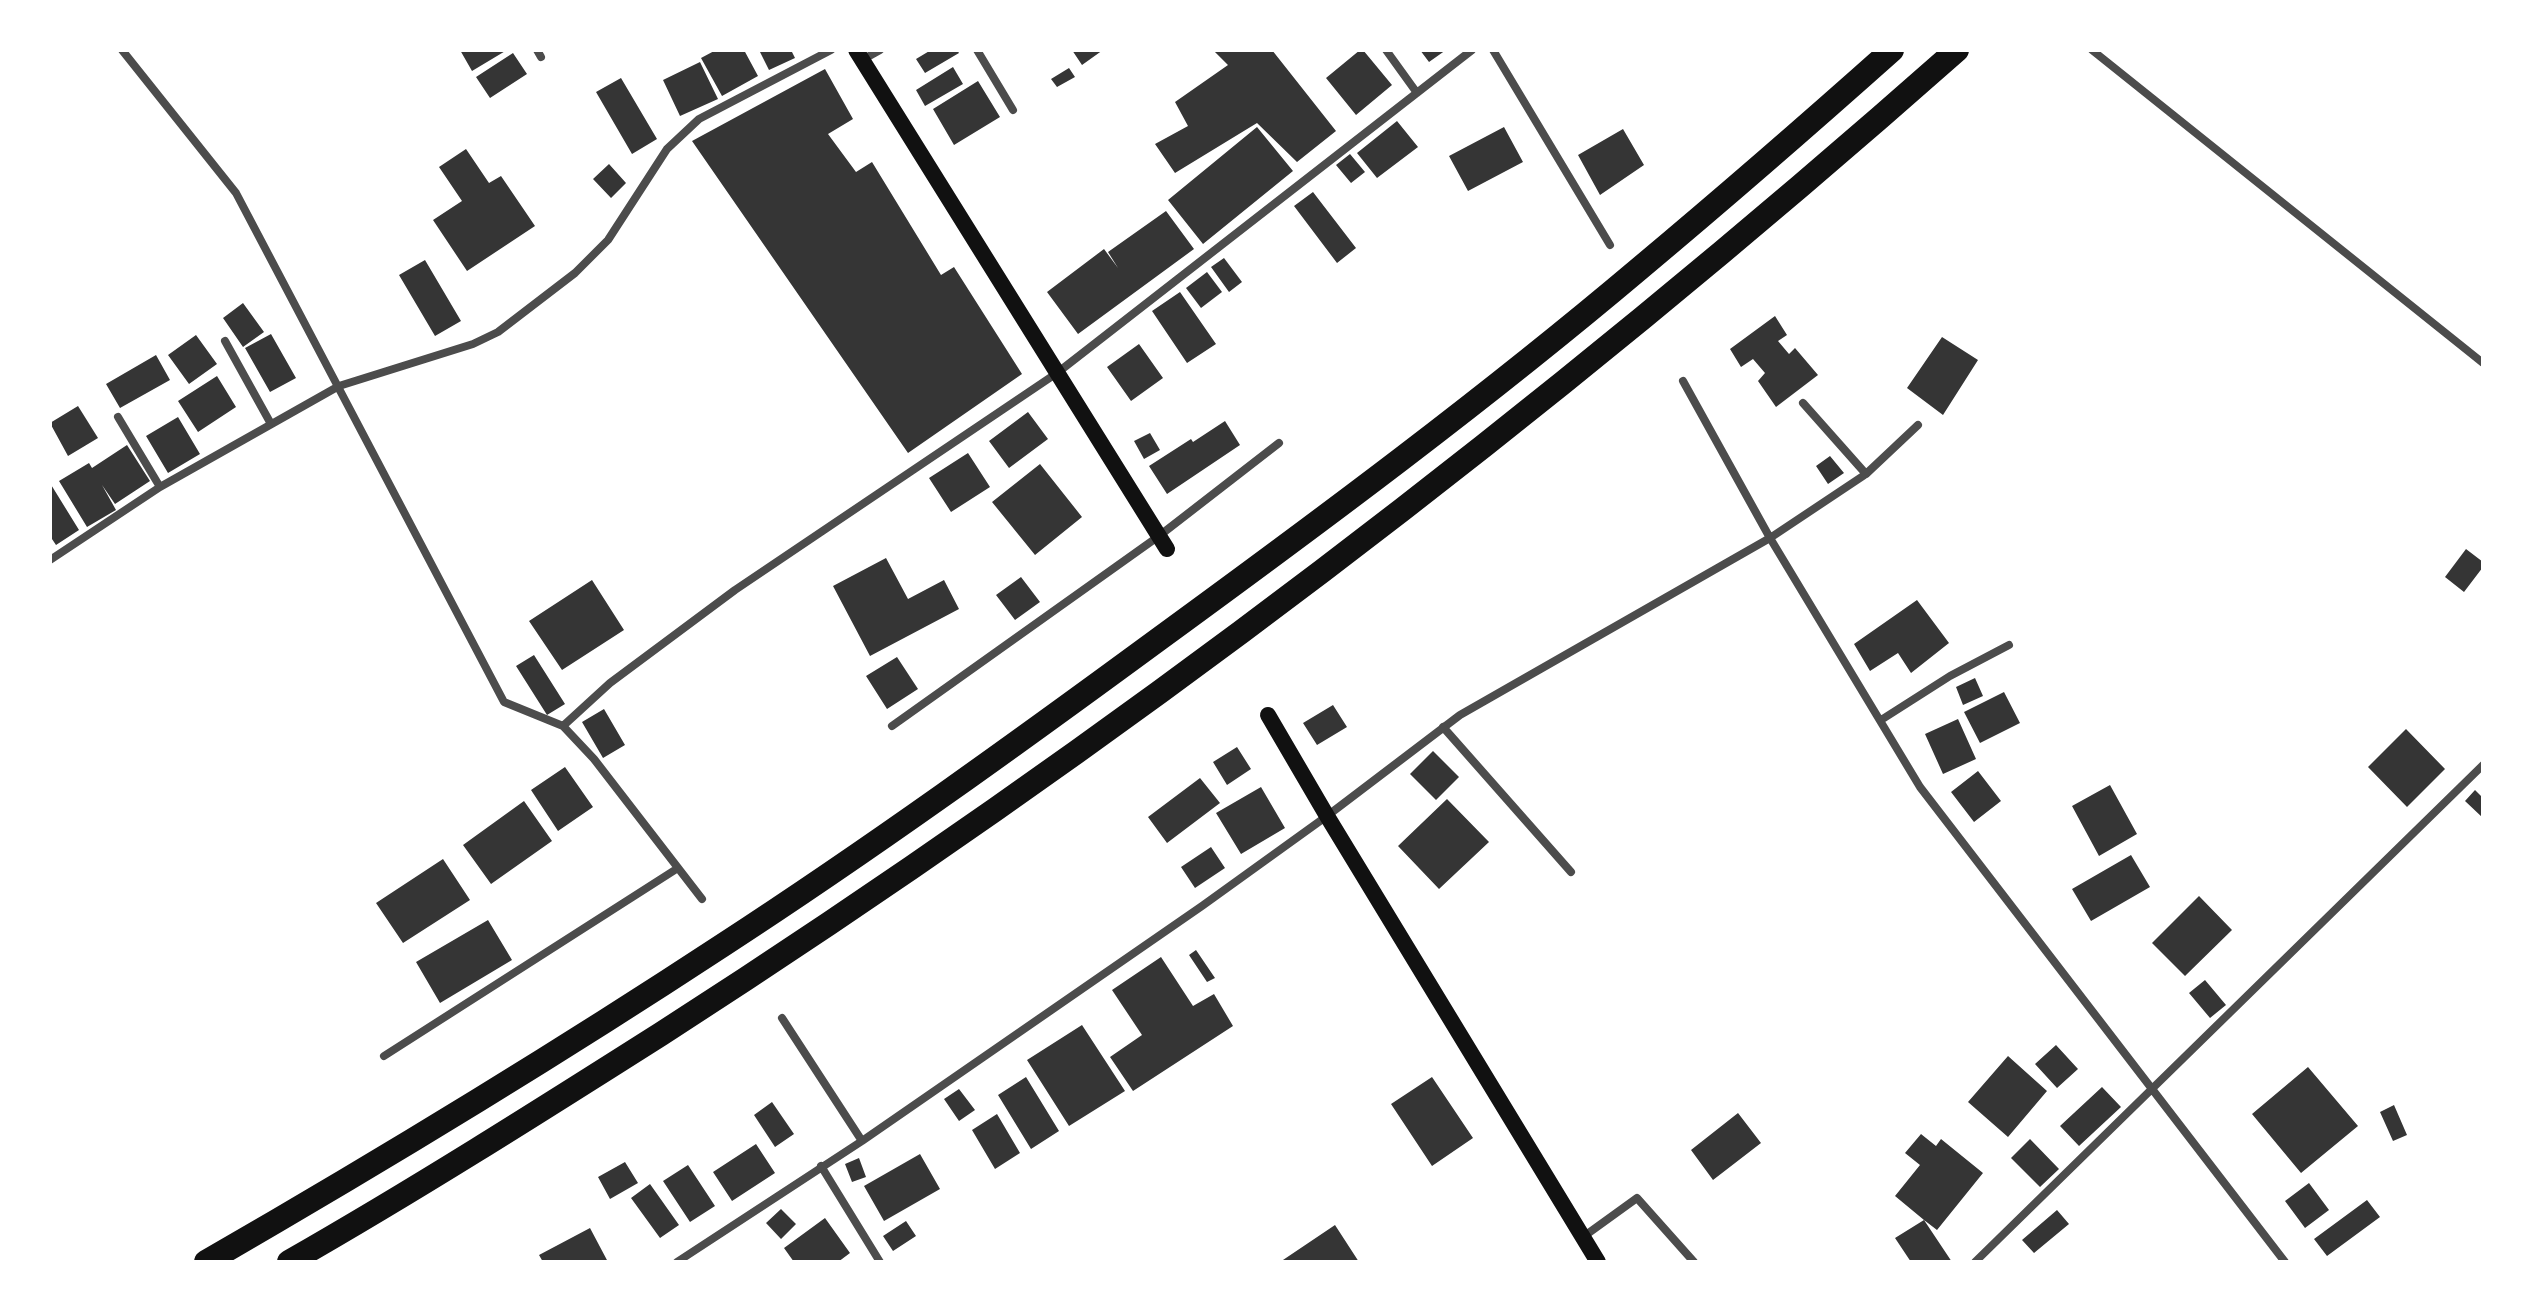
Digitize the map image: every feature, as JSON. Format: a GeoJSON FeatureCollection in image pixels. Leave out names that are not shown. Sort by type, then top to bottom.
{"type":"FeatureCollection","features":[{"type":"Feature","properties":{"kind":"highway"},"geometry":{"type":"LineString","coordinates":[[206,1262],[322,1195],[724,945],[938,799],[1291,543],[1464,411],[1637,271],[1892,50]]}},
{"type":"Feature","properties":{"kind":"highway"},"geometry":{"type":"LineString","coordinates":[[289,1262],[542,1110],[739,983],[944,846],[1144,704],[1306,586],[1486,446],[1743,236],[1957,50]]}},
{"type":"Feature","properties":{"kind":"main road"},"geometry":{"type":"LineString","coordinates":[[859,55],[1163,542]]}},
{"type":"Feature","properties":{"kind":"main road"},"geometry":{"type":"LineString","coordinates":[[1268,715],[1598,1262]]}},
{"type":"Feature","properties":{"kind":"street"},"geometry":{"type":"LineString","coordinates":[[122,50],[236,193],[504,702],[563,726],[594,759],[702,899]]}},
{"type":"Feature","properties":{"kind":"street"},"geometry":{"type":"LineString","coordinates":[[50,559],[160,487],[339,386],[473,344],[498,332],[575,273],[608,240],[667,149],[699,119],[831,50]]}},
{"type":"Feature","properties":{"kind":"street"},"geometry":{"type":"LineString","coordinates":[[859,55],[880,50]]}},
{"type":"Feature","properties":{"kind":"street"},"geometry":{"type":"LineString","coordinates":[[977,50],[1013,110]]}},
{"type":"Feature","properties":{"kind":"street"},"geometry":{"type":"LineString","coordinates":[[1386,50],[1417,93]]}},
{"type":"Feature","properties":{"kind":"street"},"geometry":{"type":"LineString","coordinates":[[563,726],[610,683],[735,590],[1057,373],[1472,50]]}},
{"type":"Feature","properties":{"kind":"street"},"geometry":{"type":"LineString","coordinates":[[1493,50],[1610,245]]}},
{"type":"Feature","properties":{"kind":"street"},"geometry":{"type":"LineString","coordinates":[[2092,50],[2483,363]]}},
{"type":"Feature","properties":{"kind":"street"},"geometry":{"type":"LineString","coordinates":[[225,341],[271,424]]}},
{"type":"Feature","properties":{"kind":"street"},"geometry":{"type":"LineString","coordinates":[[1683,381],[1770,538],[1920,787],[2285,1262]]}},
{"type":"Feature","properties":{"kind":"street"},"geometry":{"type":"LineString","coordinates":[[1803,403],[1866,474]]}},
{"type":"Feature","properties":{"kind":"street"},"geometry":{"type":"LineString","coordinates":[[118,417],[160,487]]}},
{"type":"Feature","properties":{"kind":"street"},"geometry":{"type":"LineString","coordinates":[[677,1262],[862,1141],[1202,906],[1443,727],[1770,538],[1866,474],[1918,425]]}},
{"type":"Feature","properties":{"kind":"street"},"geometry":{"type":"LineString","coordinates":[[892,726],[1163,542],[1279,443]]}},
{"type":"Feature","properties":{"kind":"street"},"geometry":{"type":"LineString","coordinates":[[1881,720],[1950,676],[2009,645]]}},
{"type":"Feature","properties":{"kind":"street"},"geometry":{"type":"LineString","coordinates":[[1443,727],[1571,872]]}},
{"type":"Feature","properties":{"kind":"street"},"geometry":{"type":"LineString","coordinates":[[1975,1262],[2483,765]]}},
{"type":"Feature","properties":{"kind":"street"},"geometry":{"type":"LineString","coordinates":[[384,1056],[678,868]]}},
{"type":"Feature","properties":{"kind":"street"},"geometry":{"type":"LineString","coordinates":[[782,1018],[862,1141]]}},
{"type":"Feature","properties":{"kind":"street"},"geometry":{"type":"LineString","coordinates":[[821,1166],[880,1262]]}},
{"type":"Feature","properties":{"kind":"street"},"geometry":{"type":"LineString","coordinates":[[1583,1237],[1637,1198],[1694,1262]]}},
{"type":"Feature","properties":{"kind":"building"},"geometry":{"type":"Polygon","coordinates":[[[460,50],[507,50],[472,71],[460,50]]]}},
{"type":"Feature","properties":{"kind":"building"},"geometry":{"type":"Polygon","coordinates":[[[716,50],[744,50],[758,76],[722,96],[701,58],[716,50]]]}},
{"type":"Feature","properties":{"kind":"building"},"geometry":{"type":"Polygon","coordinates":[[[759,50],[791,50],[795,58],[769,70],[759,50]]]}},
{"type":"Feature","properties":{"kind":"building"},"geometry":{"type":"Polygon","coordinates":[[[931,50],[957,50],[959,53],[925,73],[916,59],[931,50]]]}},
{"type":"Feature","properties":{"kind":"building"},"geometry":{"type":"Polygon","coordinates":[[[1072,50],[1103,50],[1082,65],[1072,50]]]}},
{"type":"Feature","properties":{"kind":"building"},"geometry":{"type":"Polygon","coordinates":[[[1213,50],[1272,50],[1336,131],[1297,162],[1257,123],[1175,173],[1155,144],[1188,126],[1175,102],[1228,65],[1213,50]]]}},
{"type":"Feature","properties":{"kind":"building"},"geometry":{"type":"Polygon","coordinates":[[[1360,50],[1392,85],[1356,115],[1326,78],[1360,50]]]}},
{"type":"Feature","properties":{"kind":"building"},"geometry":{"type":"Polygon","coordinates":[[[1420,50],[1446,50],[1429,62],[1420,50]]]}},
{"type":"Feature","properties":{"kind":"building"},"geometry":{"type":"Polygon","coordinates":[[[513,53],[527,74],[490,98],[476,77],[513,53]]]}},
{"type":"Feature","properties":{"kind":"building"},"geometry":{"type":"Polygon","coordinates":[[[700,62],[718,99],[680,116],[663,80],[700,62]]]}},
{"type":"Feature","properties":{"kind":"building"},"geometry":{"type":"Polygon","coordinates":[[[953,67],[963,84],[925,106],[916,90],[953,67]]]}},
{"type":"Feature","properties":{"kind":"building"},"geometry":{"type":"Polygon","coordinates":[[[1069,68],[1075,77],[1057,87],[1051,79],[1069,68]]]}},
{"type":"Feature","properties":{"kind":"building"},"geometry":{"type":"Polygon","coordinates":[[[825,69],[853,119],[828,134],[856,172],[872,162],[941,275],[954,267],[1022,374],[908,453],[692,141],[825,69]]]}},
{"type":"Feature","properties":{"kind":"building"},"geometry":{"type":"Polygon","coordinates":[[[621,78],[657,139],[632,154],[596,92],[621,78]]]}},
{"type":"Feature","properties":{"kind":"building"},"geometry":{"type":"Polygon","coordinates":[[[978,81],[1000,117],[954,145],[933,109],[978,81]]]}},
{"type":"Feature","properties":{"kind":"building"},"geometry":{"type":"Polygon","coordinates":[[[1397,121],[1418,147],[1377,178],[1357,153],[1397,121]]]}},
{"type":"Feature","properties":{"kind":"building"},"geometry":{"type":"Polygon","coordinates":[[[1257,127],[1293,171],[1203,244],[1168,200],[1257,127]]]}},
{"type":"Feature","properties":{"kind":"building"},"geometry":{"type":"Polygon","coordinates":[[[1504,127],[1523,162],[1468,191],[1449,156],[1504,127]]]}},
{"type":"Feature","properties":{"kind":"building"},"geometry":{"type":"Polygon","coordinates":[[[1623,129],[1644,165],[1600,195],[1578,155],[1623,129]]]}},
{"type":"Feature","properties":{"kind":"building"},"geometry":{"type":"Polygon","coordinates":[[[466,149],[489,183],[501,176],[535,226],[467,271],[433,220],[462,201],[439,167],[466,149]]]}},
{"type":"Feature","properties":{"kind":"building"},"geometry":{"type":"Polygon","coordinates":[[[1350,154],[1365,172],[1351,183],[1336,165],[1350,154]]]}},
{"type":"Feature","properties":{"kind":"building"},"geometry":{"type":"Polygon","coordinates":[[[609,164],[626,183],[611,198],[593,179],[609,164]]]}},
{"type":"Feature","properties":{"kind":"building"},"geometry":{"type":"Polygon","coordinates":[[[1313,192],[1356,248],[1337,263],[1294,206],[1313,192]]]}},
{"type":"Feature","properties":{"kind":"building"},"geometry":{"type":"Polygon","coordinates":[[[1166,211],[1194,249],[1078,334],[1047,292],[1104,249],[1118,268],[1108,252],[1166,211]]]}},
{"type":"Feature","properties":{"kind":"building"},"geometry":{"type":"Polygon","coordinates":[[[1224,258],[1242,282],[1229,292],[1211,267],[1224,258]]]}},
{"type":"Feature","properties":{"kind":"building"},"geometry":{"type":"Polygon","coordinates":[[[425,260],[461,321],[435,336],[399,275],[425,260]]]}},
{"type":"Feature","properties":{"kind":"building"},"geometry":{"type":"Polygon","coordinates":[[[1207,272],[1222,292],[1201,308],[1186,288],[1207,272]]]}},
{"type":"Feature","properties":{"kind":"building"},"geometry":{"type":"Polygon","coordinates":[[[1180,292],[1216,344],[1187,363],[1152,311],[1180,292]]]}},
{"type":"Feature","properties":{"kind":"building"},"geometry":{"type":"Polygon","coordinates":[[[243,303],[264,332],[243,347],[223,318],[243,303]]]}},
{"type":"Feature","properties":{"kind":"building"},"geometry":{"type":"Polygon","coordinates":[[[1775,316],[1787,335],[1778,341],[1789,354],[1795,348],[1818,375],[1776,407],[1758,381],[1765,373],[1753,359],[1741,367],[1730,349],[1775,316]]]}},
{"type":"Feature","properties":{"kind":"building"},"geometry":{"type":"Polygon","coordinates":[[[271,334],[296,378],[270,392],[245,348],[271,334]]]}},
{"type":"Feature","properties":{"kind":"building"},"geometry":{"type":"Polygon","coordinates":[[[196,335],[217,364],[189,384],[168,355],[196,335]]]}},
{"type":"Feature","properties":{"kind":"building"},"geometry":{"type":"Polygon","coordinates":[[[1942,337],[1978,360],[1943,415],[1907,388],[1942,337]]]}},
{"type":"Feature","properties":{"kind":"building"},"geometry":{"type":"Polygon","coordinates":[[[1139,344],[1163,378],[1131,401],[1107,367],[1139,344]]]}},
{"type":"Feature","properties":{"kind":"building"},"geometry":{"type":"Polygon","coordinates":[[[156,355],[170,380],[120,408],[106,384],[156,355]]]}},
{"type":"Feature","properties":{"kind":"building"},"geometry":{"type":"Polygon","coordinates":[[[217,376],[236,407],[198,432],[178,401],[217,376]]]}},
{"type":"Feature","properties":{"kind":"building"},"geometry":{"type":"Polygon","coordinates":[[[78,406],[98,438],[68,456],[50,423],[78,406]]]}},
{"type":"Feature","properties":{"kind":"building"},"geometry":{"type":"Polygon","coordinates":[[[1028,412],[1048,439],[1009,468],[989,441],[1028,412]]]}},
{"type":"Feature","properties":{"kind":"building"},"geometry":{"type":"Polygon","coordinates":[[[178,417],[200,454],[168,473],[146,436],[178,417]]]}},
{"type":"Feature","properties":{"kind":"building"},"geometry":{"type":"Polygon","coordinates":[[[1225,421],[1240,445],[1167,494],[1149,466],[1225,421]]]}},
{"type":"Feature","properties":{"kind":"building"},"geometry":{"type":"Polygon","coordinates":[[[1150,433],[1160,450],[1144,459],[1134,441],[1150,433]]]}},
{"type":"Feature","properties":{"kind":"building"},"geometry":{"type":"Polygon","coordinates":[[[127,445],[150,481],[115,504],[102,485],[116,510],[87,527],[59,481],[89,463],[92,468],[127,445]]]}},
{"type":"Feature","properties":{"kind":"building"},"geometry":{"type":"Polygon","coordinates":[[[968,453],[990,487],[951,512],[929,478],[968,453]]]}},
{"type":"Feature","properties":{"kind":"building"},"geometry":{"type":"Polygon","coordinates":[[[1830,456],[1844,473],[1828,484],[1816,466],[1830,456]]]}},
{"type":"Feature","properties":{"kind":"building"},"geometry":{"type":"Polygon","coordinates":[[[1040,464],[1082,517],[1035,555],[992,502],[1040,464]]]}},
{"type":"Feature","properties":{"kind":"building"},"geometry":{"type":"Polygon","coordinates":[[[50,483],[79,530],[56,545],[50,536],[50,483]]]}},
{"type":"Feature","properties":{"kind":"building"},"geometry":{"type":"Polygon","coordinates":[[[2466,549],[2483,562],[2483,567],[2464,592],[2445,577],[2466,549]]]}},
{"type":"Feature","properties":{"kind":"building"},"geometry":{"type":"Polygon","coordinates":[[[886,558],[908,599],[944,580],[959,609],[870,656],[833,586],[886,558]]]}},
{"type":"Feature","properties":{"kind":"building"},"geometry":{"type":"Polygon","coordinates":[[[1021,577],[1040,602],[1015,620],[996,595],[1021,577]]]}},
{"type":"Feature","properties":{"kind":"building"},"geometry":{"type":"Polygon","coordinates":[[[592,580],[624,630],[562,670],[529,621],[592,580]]]}},
{"type":"Feature","properties":{"kind":"building"},"geometry":{"type":"Polygon","coordinates":[[[1917,600],[1949,643],[1911,673],[1898,653],[1870,671],[1854,644],[1917,600]]]}},
{"type":"Feature","properties":{"kind":"building"},"geometry":{"type":"Polygon","coordinates":[[[534,655],[565,704],[547,715],[516,666],[534,655]]]}},
{"type":"Feature","properties":{"kind":"building"},"geometry":{"type":"Polygon","coordinates":[[[897,657],[918,689],[887,709],[866,676],[897,657]]]}},
{"type":"Feature","properties":{"kind":"building"},"geometry":{"type":"Polygon","coordinates":[[[1975,678],[1983,696],[1963,705],[1956,687],[1975,678]]]}},
{"type":"Feature","properties":{"kind":"building"},"geometry":{"type":"Polygon","coordinates":[[[2004,692],[2020,723],[1980,743],[1964,712],[2004,692]]]}},
{"type":"Feature","properties":{"kind":"building"},"geometry":{"type":"Polygon","coordinates":[[[1333,705],[1347,727],[1317,745],[1303,723],[1333,705]]]}},
{"type":"Feature","properties":{"kind":"building"},"geometry":{"type":"Polygon","coordinates":[[[604,709],[625,745],[603,758],[582,722],[604,709]]]}},
{"type":"Feature","properties":{"kind":"building"},"geometry":{"type":"Polygon","coordinates":[[[1958,719],[1976,759],[1943,774],[1925,734],[1958,719]]]}},
{"type":"Feature","properties":{"kind":"building"},"geometry":{"type":"Polygon","coordinates":[[[2406,729],[2445,769],[2407,807],[2368,767],[2406,729]]]}},
{"type":"Feature","properties":{"kind":"building"},"geometry":{"type":"Polygon","coordinates":[[[1237,747],[1251,769],[1227,785],[1213,762],[1237,747]]]}},
{"type":"Feature","properties":{"kind":"building"},"geometry":{"type":"Polygon","coordinates":[[[1433,751],[1459,777],[1436,800],[1410,774],[1433,751]]]}},
{"type":"Feature","properties":{"kind":"building"},"geometry":{"type":"Polygon","coordinates":[[[565,767],[593,807],[558,831],[531,790],[565,767]]]}},
{"type":"Feature","properties":{"kind":"building"},"geometry":{"type":"Polygon","coordinates":[[[1978,771],[2001,801],[1974,822],[1951,792],[1978,771]]]}},
{"type":"Feature","properties":{"kind":"building"},"geometry":{"type":"Polygon","coordinates":[[[1200,778],[1220,803],[1167,843],[1148,817],[1200,778]]]}},
{"type":"Feature","properties":{"kind":"building"},"geometry":{"type":"Polygon","coordinates":[[[2110,785],[2137,834],[2099,856],[2072,806],[2110,785]]]}},
{"type":"Feature","properties":{"kind":"building"},"geometry":{"type":"Polygon","coordinates":[[[1261,787],[1285,828],[1241,854],[1216,813],[1261,787]]]}},
{"type":"Feature","properties":{"kind":"building"},"geometry":{"type":"Polygon","coordinates":[[[2475,790],[2483,798],[2483,818],[2465,801],[2475,790]]]}},
{"type":"Feature","properties":{"kind":"building"},"geometry":{"type":"Polygon","coordinates":[[[1447,799],[1489,842],[1439,889],[1398,846],[1447,799]]]}},
{"type":"Feature","properties":{"kind":"building"},"geometry":{"type":"Polygon","coordinates":[[[524,801],[552,841],[491,884],[463,845],[524,801]]]}},
{"type":"Feature","properties":{"kind":"building"},"geometry":{"type":"Polygon","coordinates":[[[1211,847],[1225,868],[1195,888],[1181,867],[1211,847]]]}},
{"type":"Feature","properties":{"kind":"building"},"geometry":{"type":"Polygon","coordinates":[[[2131,855],[2150,887],[2091,921],[2072,889],[2131,855]]]}},
{"type":"Feature","properties":{"kind":"building"},"geometry":{"type":"Polygon","coordinates":[[[443,859],[470,900],[403,943],[376,903],[443,859]]]}},
{"type":"Feature","properties":{"kind":"building"},"geometry":{"type":"Polygon","coordinates":[[[2199,896],[2232,930],[2185,976],[2152,943],[2199,896]]]}},
{"type":"Feature","properties":{"kind":"building"},"geometry":{"type":"Polygon","coordinates":[[[488,920],[512,960],[440,1003],[416,962],[488,920]]]}},
{"type":"Feature","properties":{"kind":"building"},"geometry":{"type":"Polygon","coordinates":[[[1196,950],[1215,978],[1207,982],[1189,955],[1196,950]]]}},
{"type":"Feature","properties":{"kind":"building"},"geometry":{"type":"Polygon","coordinates":[[[1161,957],[1193,1006],[1214,994],[1233,1026],[1133,1091],[1110,1057],[1142,1035],[1112,990],[1161,957]]]}},
{"type":"Feature","properties":{"kind":"building"},"geometry":{"type":"Polygon","coordinates":[[[2205,980],[2226,1005],[2210,1018],[2189,993],[2205,980]]]}},
{"type":"Feature","properties":{"kind":"building"},"geometry":{"type":"Polygon","coordinates":[[[1082,1025],[1125,1091],[1069,1126],[1027,1060],[1082,1025]]]}},
{"type":"Feature","properties":{"kind":"building"},"geometry":{"type":"Polygon","coordinates":[[[2056,1045],[2078,1069],[2057,1088],[2035,1064],[2056,1045]]]}},
{"type":"Feature","properties":{"kind":"building"},"geometry":{"type":"Polygon","coordinates":[[[2008,1056],[2047,1091],[2008,1137],[1968,1102],[2008,1056]]]}},
{"type":"Feature","properties":{"kind":"building"},"geometry":{"type":"Polygon","coordinates":[[[2308,1067],[2358,1126],[2301,1173],[2252,1114],[2308,1067]]]}},
{"type":"Feature","properties":{"kind":"building"},"geometry":{"type":"Polygon","coordinates":[[[1026,1077],[1059,1131],[1031,1149],[998,1095],[1026,1077]]]}},
{"type":"Feature","properties":{"kind":"building"},"geometry":{"type":"Polygon","coordinates":[[[1432,1077],[1473,1138],[1432,1166],[1391,1104],[1432,1077]]]}},
{"type":"Feature","properties":{"kind":"building"},"geometry":{"type":"Polygon","coordinates":[[[2102,1087],[2121,1107],[2079,1146],[2060,1126],[2102,1087]]]}},
{"type":"Feature","properties":{"kind":"building"},"geometry":{"type":"Polygon","coordinates":[[[959,1089],[975,1110],[959,1121],[944,1099],[959,1089]]]}},
{"type":"Feature","properties":{"kind":"building"},"geometry":{"type":"Polygon","coordinates":[[[772,1102],[794,1134],[775,1147],[754,1115],[772,1102]]]}},
{"type":"Feature","properties":{"kind":"building"},"geometry":{"type":"Polygon","coordinates":[[[2394,1105],[2407,1135],[2393,1141],[2380,1112],[2394,1105]]]}},
{"type":"Feature","properties":{"kind":"building"},"geometry":{"type":"Polygon","coordinates":[[[1738,1113],[1761,1143],[1713,1180],[1691,1150],[1738,1113]]]}},
{"type":"Feature","properties":{"kind":"building"},"geometry":{"type":"Polygon","coordinates":[[[997,1114],[1020,1153],[995,1169],[972,1130],[997,1114]]]}},
{"type":"Feature","properties":{"kind":"building"},"geometry":{"type":"Polygon","coordinates":[[[1921,1134],[1936,1146],[1941,1139],[1983,1173],[1937,1230],[1895,1196],[1920,1165],[1905,1153],[1921,1134]]]}},
{"type":"Feature","properties":{"kind":"building"},"geometry":{"type":"Polygon","coordinates":[[[2030,1139],[2059,1169],[2040,1187],[2011,1158],[2030,1139]]]}},
{"type":"Feature","properties":{"kind":"building"},"geometry":{"type":"Polygon","coordinates":[[[756,1144],[775,1173],[732,1201],[713,1172],[756,1144]]]}},
{"type":"Feature","properties":{"kind":"building"},"geometry":{"type":"Polygon","coordinates":[[[920,1154],[940,1189],[884,1221],[864,1186],[920,1154]]]}},
{"type":"Feature","properties":{"kind":"building"},"geometry":{"type":"Polygon","coordinates":[[[859,1158],[866,1177],[852,1182],[845,1164],[859,1158]]]}},
{"type":"Feature","properties":{"kind":"building"},"geometry":{"type":"Polygon","coordinates":[[[625,1162],[638,1183],[610,1199],[598,1177],[625,1162]]]}},
{"type":"Feature","properties":{"kind":"building"},"geometry":{"type":"Polygon","coordinates":[[[688,1165],[715,1206],[690,1222],[663,1181],[688,1165]]]}},
{"type":"Feature","properties":{"kind":"building"},"geometry":{"type":"Polygon","coordinates":[[[2309,1183],[2329,1210],[2305,1228],[2285,1201],[2309,1183]]]}},
{"type":"Feature","properties":{"kind":"building"},"geometry":{"type":"Polygon","coordinates":[[[650,1184],[679,1225],[660,1238],[631,1198],[650,1184]]]}},
{"type":"Feature","properties":{"kind":"building"},"geometry":{"type":"Polygon","coordinates":[[[2367,1200],[2380,1217],[2327,1256],[2314,1239],[2367,1200]]]}},
{"type":"Feature","properties":{"kind":"building"},"geometry":{"type":"Polygon","coordinates":[[[781,1209],[796,1224],[781,1239],[766,1223],[781,1209]]]}},
{"type":"Feature","properties":{"kind":"building"},"geometry":{"type":"Polygon","coordinates":[[[2057,1210],[2069,1224],[2034,1253],[2022,1240],[2057,1210]]]}},
{"type":"Feature","properties":{"kind":"building"},"geometry":{"type":"Polygon","coordinates":[[[825,1218],[850,1253],[838,1262],[794,1262],[784,1248],[825,1218]]]}},
{"type":"Feature","properties":{"kind":"building"},"geometry":{"type":"Polygon","coordinates":[[[1924,1220],[1952,1262],[1911,1262],[1895,1238],[1924,1220]]]}},
{"type":"Feature","properties":{"kind":"building"},"geometry":{"type":"Polygon","coordinates":[[[906,1221],[916,1236],[893,1251],[883,1236],[906,1221]]]}},
{"type":"Feature","properties":{"kind":"building"},"geometry":{"type":"Polygon","coordinates":[[[1335,1225],[1359,1262],[1280,1262],[1335,1225]]]}},
{"type":"Feature","properties":{"kind":"building"},"geometry":{"type":"Polygon","coordinates":[[[590,1228],[608,1262],[543,1262],[539,1255],[590,1228]]]}}]}
